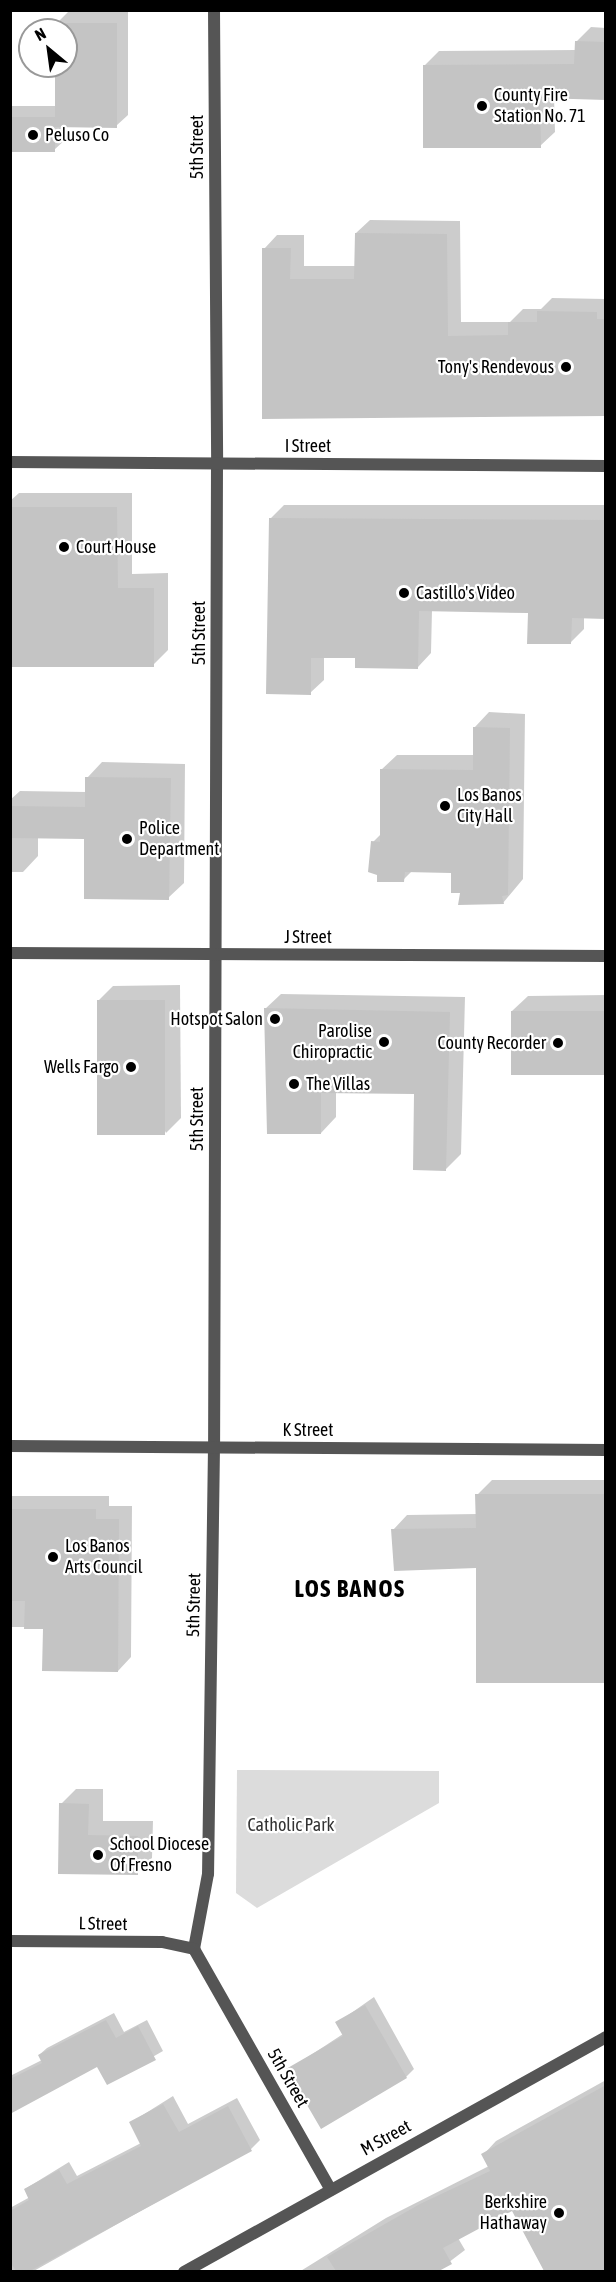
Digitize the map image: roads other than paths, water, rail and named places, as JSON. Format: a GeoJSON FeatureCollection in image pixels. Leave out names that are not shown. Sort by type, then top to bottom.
{"type":"FeatureCollection","features":[{"type":"Feature","properties":{"kind":"street","name":"5th Street"},"geometry":{"type":"LineString","coordinates":[[214,10],[217,463],[214,1447],[208,1874],[194,1949],[331,2190]]}},
{"type":"Feature","properties":{"kind":"street","name":"I Street"},"geometry":{"type":"LineString","coordinates":[[10,462],[606,466]]}},
{"type":"Feature","properties":{"kind":"street","name":"J Street"},"geometry":{"type":"LineString","coordinates":[[10,953],[606,956]]}},
{"type":"Feature","properties":{"kind":"street","name":"K Street"},"geometry":{"type":"LineString","coordinates":[[10,1446],[606,1450]]}},
{"type":"Feature","properties":{"kind":"street","name":"L Street"},"geometry":{"type":"LineString","coordinates":[[10,1941],[162,1942],[194,1949]]}},
{"type":"Feature","properties":{"kind":"street","name":"M Street"},"geometry":{"type":"LineString","coordinates":[[184,2271],[606,2037]]}},
{"type":"Feature","properties":{"kind":"place","name":"County Fire Station No. 71"},"geometry":{"type":"Point","coordinates":[482,106]}},
{"type":"Feature","properties":{"kind":"place","name":"Peluso Co"},"geometry":{"type":"Point","coordinates":[33,135]}},
{"type":"Feature","properties":{"kind":"place","name":"Tony's Rendevous"},"geometry":{"type":"Point","coordinates":[566,367]}},
{"type":"Feature","properties":{"kind":"place","name":"Court House"},"geometry":{"type":"Point","coordinates":[64,547]}},
{"type":"Feature","properties":{"kind":"place","name":"Castillo's Video"},"geometry":{"type":"Point","coordinates":[404,593]}},
{"type":"Feature","properties":{"kind":"place","name":"Los Banos City Hall"},"geometry":{"type":"Point","coordinates":[445,806]}},
{"type":"Feature","properties":{"kind":"place","name":"Police Department"},"geometry":{"type":"Point","coordinates":[127,839]}},
{"type":"Feature","properties":{"kind":"place","name":"Hotspot Salon"},"geometry":{"type":"Point","coordinates":[275,1019]}},
{"type":"Feature","properties":{"kind":"place","name":"Parolise Chiropractic"},"geometry":{"type":"Point","coordinates":[384,1042]}},
{"type":"Feature","properties":{"kind":"place","name":"County Recorder"},"geometry":{"type":"Point","coordinates":[558,1043]}},
{"type":"Feature","properties":{"kind":"place","name":"Wells Fargo"},"geometry":{"type":"Point","coordinates":[131,1067]}},
{"type":"Feature","properties":{"kind":"place","name":"The Villas"},"geometry":{"type":"Point","coordinates":[294,1084]}},
{"type":"Feature","properties":{"kind":"place","name":"Los Banos Arts Council"},"geometry":{"type":"Point","coordinates":[53,1557]}},
{"type":"Feature","properties":{"kind":"place","name":"School Diocese Of Fresno"},"geometry":{"type":"Point","coordinates":[98,1855]}},
{"type":"Feature","properties":{"kind":"place","name":"Berkshire Hathaway"},"geometry":{"type":"Point","coordinates":[559,2213]}},
{"type":"Feature","properties":{"kind":"district","name":"LOS BANOS"},"geometry":{"type":"Point","coordinates":[350,1589]}},
{"type":"Feature","properties":{"kind":"park label","name":"Catholic Park"},"geometry":{"type":"Point","coordinates":[291,1825]}}]}
